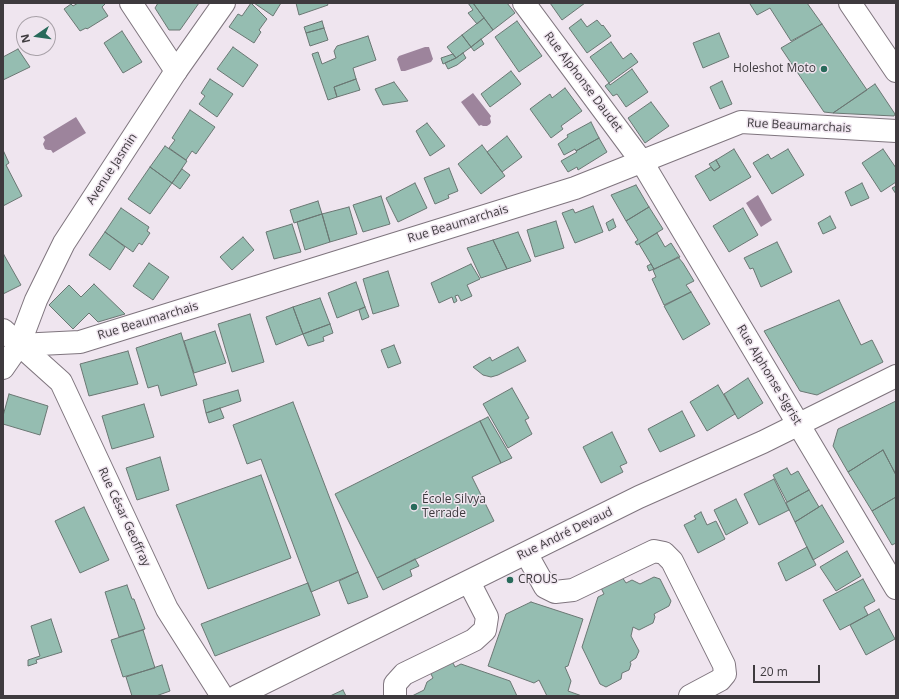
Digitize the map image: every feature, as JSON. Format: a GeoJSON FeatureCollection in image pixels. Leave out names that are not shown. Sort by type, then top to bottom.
{"type":"FeatureCollection","features":[{"type":"Feature","properties":{"kind":"street"},"geometry":{"type":"LineString","coordinates":[[131,3],[176,71]]}},
{"type":"Feature","properties":{"kind":"street","name":"Avenue Jasmin"},"geometry":{"type":"LineString","coordinates":[[3,368],[19,345],[36,300],[64,243],[176,71],[224,3]]}},
{"type":"Feature","properties":{"kind":"street","name":"Rue Alphonse Daudet"},"geometry":{"type":"LineString","coordinates":[[524,3],[642,162]]}},
{"type":"Feature","properties":{"kind":"street"},"geometry":{"type":"LineString","coordinates":[[850,3],[896,71]]}},
{"type":"Feature","properties":{"kind":"street","name":"Rue Beaumarchais"},"geometry":{"type":"LineString","coordinates":[[19,345],[80,342],[575,188],[741,122],[896,131]]}},
{"type":"Feature","properties":{"kind":"street","name":"Rue Alphonse Sigrist"},"geometry":{"type":"LineString","coordinates":[[642,162],[896,588]]}},
{"type":"Feature","properties":{"kind":"street","name":"Rue César Geoffray"},"geometry":{"type":"LineString","coordinates":[[3,330],[61,382],[167,609],[222,696]]}},
{"type":"Feature","properties":{"kind":"street","name":"Rue André Devaud"},"geometry":{"type":"LineString","coordinates":[[237,696],[638,498],[763,442],[896,376]]}},
{"type":"Feature","properties":{"kind":"street"},"geometry":{"type":"LineString","coordinates":[[526,553],[545,587],[555,592],[573,590],[654,551],[664,553],[672,561],[724,665],[725,674],[720,680],[690,696]]}},
{"type":"Feature","properties":{"kind":"street"},"geometry":{"type":"LineString","coordinates":[[395,696],[395,684],[404,674],[474,640],[485,630],[487,617],[469,582]]}},
{"type":"Feature","properties":{"kind":"shaded area"},"geometry":{"type":"Polygon","coordinates":[[[429,47],[433,59],[431,62],[401,71],[397,59],[399,56],[429,47]]]}},
{"type":"Feature","properties":{"kind":"shaded area"},"geometry":{"type":"Polygon","coordinates":[[[473,93],[491,116],[491,122],[487,126],[479,126],[461,102],[473,93]]]}},
{"type":"Feature","properties":{"kind":"shaded area"},"geometry":{"type":"Polygon","coordinates":[[[76,117],[86,133],[53,153],[51,150],[45,149],[43,144],[45,140],[43,137],[76,117]]]}},
{"type":"Feature","properties":{"kind":"shaded area"},"geometry":{"type":"Polygon","coordinates":[[[758,195],[772,220],[761,227],[746,203],[758,195]]]}},
{"type":"Feature","properties":{"kind":"building"},"geometry":{"type":"Polygon","coordinates":[[[78,3],[104,3],[105,4],[102,7],[108,16],[87,29],[86,28],[80,31],[64,9],[71,4],[73,6],[78,3]]]}},
{"type":"Feature","properties":{"kind":"building"},"geometry":{"type":"Polygon","coordinates":[[[158,3],[199,3],[180,30],[169,30],[155,8],[158,3]]]}},
{"type":"Feature","properties":{"kind":"building"},"geometry":{"type":"Polygon","coordinates":[[[251,3],[267,19],[259,30],[261,32],[254,43],[229,27],[238,14],[242,16],[251,3]]]}},
{"type":"Feature","properties":{"kind":"building"},"geometry":{"type":"Polygon","coordinates":[[[254,3],[281,3],[273,16],[254,3]]]}},
{"type":"Feature","properties":{"kind":"building"},"geometry":{"type":"Polygon","coordinates":[[[296,3],[327,3],[328,5],[299,15],[296,3]]]}},
{"type":"Feature","properties":{"kind":"building"},"geometry":{"type":"Polygon","coordinates":[[[468,3],[473,3],[484,18],[477,24],[468,13],[473,10],[468,3]]]}},
{"type":"Feature","properties":{"kind":"building"},"geometry":{"type":"Polygon","coordinates":[[[473,3],[507,3],[515,13],[493,30],[473,3]]]}},
{"type":"Feature","properties":{"kind":"building"},"geometry":{"type":"Polygon","coordinates":[[[550,3],[585,3],[562,20],[550,3]]]}},
{"type":"Feature","properties":{"kind":"building"},"geometry":{"type":"Polygon","coordinates":[[[807,3],[822,24],[791,41],[770,8],[757,15],[750,4],[807,3]]]}},
{"type":"Feature","properties":{"kind":"building"},"geometry":{"type":"Polygon","coordinates":[[[484,18],[493,30],[471,47],[462,35],[484,18]]]}},
{"type":"Feature","properties":{"kind":"building"},"geometry":{"type":"Polygon","coordinates":[[[581,19],[587,27],[597,20],[602,26],[603,25],[611,36],[587,53],[569,28],[581,19]]]}},
{"type":"Feature","properties":{"kind":"building"},"geometry":{"type":"Polygon","coordinates":[[[322,21],[324,28],[306,33],[304,27],[322,21]]]}},
{"type":"Feature","properties":{"kind":"building"},"geometry":{"type":"Polygon","coordinates":[[[517,21],[542,56],[519,72],[495,37],[517,21]]]}},
{"type":"Feature","properties":{"kind":"building","name":"Holeshot Moto"},"geometry":{"type":"Polygon","coordinates":[[[822,24],[867,90],[833,113],[824,112],[781,48],[822,24]]]}},
{"type":"Feature","properties":{"kind":"building"},"geometry":{"type":"Polygon","coordinates":[[[324,28],[328,40],[310,46],[306,33],[324,28]]]}},
{"type":"Feature","properties":{"kind":"building"},"geometry":{"type":"Polygon","coordinates":[[[122,31],[142,62],[123,73],[104,43],[122,31]]]}},
{"type":"Feature","properties":{"kind":"building"},"geometry":{"type":"Polygon","coordinates":[[[719,33],[729,57],[703,68],[693,43],[719,33]]]}},
{"type":"Feature","properties":{"kind":"building"},"geometry":{"type":"Polygon","coordinates":[[[462,35],[471,47],[456,58],[447,47],[462,35]]]}},
{"type":"Feature","properties":{"kind":"building"},"geometry":{"type":"Polygon","coordinates":[[[368,36],[376,60],[353,68],[356,79],[334,87],[337,97],[328,100],[312,54],[318,52],[322,64],[336,58],[334,51],[337,46],[368,36]]]}},
{"type":"Feature","properties":{"kind":"building"},"geometry":{"type":"Polygon","coordinates":[[[481,39],[484,44],[474,51],[471,47],[481,39]]]}},
{"type":"Feature","properties":{"kind":"building"},"geometry":{"type":"Polygon","coordinates":[[[611,42],[623,59],[631,53],[638,62],[609,83],[590,57],[611,42]]]}},
{"type":"Feature","properties":{"kind":"building"},"geometry":{"type":"Polygon","coordinates":[[[233,47],[258,65],[243,87],[217,69],[233,47]]]}},
{"type":"Feature","properties":{"kind":"building"},"geometry":{"type":"Polygon","coordinates":[[[16,50],[16,56],[23,56],[30,67],[3,80],[3,57],[16,50]]]}},
{"type":"Feature","properties":{"kind":"building"},"geometry":{"type":"Polygon","coordinates":[[[463,53],[466,58],[457,65],[448,69],[445,63],[463,53]]]}},
{"type":"Feature","properties":{"kind":"building"},"geometry":{"type":"Polygon","coordinates":[[[453,54],[456,58],[443,64],[441,58],[453,54]]]}},
{"type":"Feature","properties":{"kind":"building"},"geometry":{"type":"Polygon","coordinates":[[[632,69],[648,92],[626,107],[617,94],[613,96],[605,86],[609,83],[610,85],[632,69]]]}},
{"type":"Feature","properties":{"kind":"building"},"geometry":{"type":"Polygon","coordinates":[[[511,71],[521,84],[490,107],[481,94],[511,71]]]}},
{"type":"Feature","properties":{"kind":"building"},"geometry":{"type":"Polygon","coordinates":[[[210,79],[233,94],[217,117],[199,104],[205,96],[201,93],[210,79]]]}},
{"type":"Feature","properties":{"kind":"building"},"geometry":{"type":"Polygon","coordinates":[[[356,79],[360,90],[337,97],[334,87],[356,79]]]}},
{"type":"Feature","properties":{"kind":"building"},"geometry":{"type":"Polygon","coordinates":[[[722,81],[732,104],[720,109],[710,87],[722,81]]]}},
{"type":"Feature","properties":{"kind":"building"},"geometry":{"type":"Polygon","coordinates":[[[394,82],[408,101],[383,105],[375,89],[394,82]]]}},
{"type":"Feature","properties":{"kind":"building"},"geometry":{"type":"Polygon","coordinates":[[[875,84],[895,114],[894,116],[833,113],[875,84]]]}},
{"type":"Feature","properties":{"kind":"building"},"geometry":{"type":"Polygon","coordinates":[[[565,88],[582,111],[561,126],[563,129],[551,138],[530,109],[550,94],[552,98],[565,88]]]}},
{"type":"Feature","properties":{"kind":"building"},"geometry":{"type":"Polygon","coordinates":[[[651,102],[669,126],[645,143],[628,118],[651,102]]]}},
{"type":"Feature","properties":{"kind":"building"},"geometry":{"type":"Polygon","coordinates":[[[190,110],[215,127],[196,154],[192,151],[186,160],[169,148],[175,140],[172,138],[190,110]]]}},
{"type":"Feature","properties":{"kind":"building"},"geometry":{"type":"Polygon","coordinates":[[[591,122],[599,138],[576,151],[575,149],[564,155],[558,144],[568,137],[567,135],[591,122]]]}},
{"type":"Feature","properties":{"kind":"building"},"geometry":{"type":"Polygon","coordinates":[[[427,123],[445,146],[430,156],[416,131],[427,123]]]}},
{"type":"Feature","properties":{"kind":"building"},"geometry":{"type":"Polygon","coordinates":[[[507,136],[522,157],[502,172],[487,152],[507,136]]]}},
{"type":"Feature","properties":{"kind":"building"},"geometry":{"type":"Polygon","coordinates":[[[599,138],[607,152],[578,170],[577,167],[568,172],[561,161],[599,138]]]}},
{"type":"Feature","properties":{"kind":"building"},"geometry":{"type":"Polygon","coordinates":[[[482,145],[505,176],[481,194],[458,164],[482,145]]]}},
{"type":"Feature","properties":{"kind":"building"},"geometry":{"type":"Polygon","coordinates":[[[165,146],[187,161],[172,183],[150,167],[165,146]]]}},
{"type":"Feature","properties":{"kind":"building"},"geometry":{"type":"Polygon","coordinates":[[[734,149],[751,177],[710,201],[695,176],[711,167],[714,171],[720,167],[716,160],[734,149]]]}},
{"type":"Feature","properties":{"kind":"building"},"geometry":{"type":"Polygon","coordinates":[[[788,149],[804,175],[772,194],[753,163],[768,154],[771,159],[788,149]]]}},
{"type":"Feature","properties":{"kind":"building"},"geometry":{"type":"Polygon","coordinates":[[[883,149],[896,168],[896,182],[881,192],[862,163],[883,149]]]}},
{"type":"Feature","properties":{"kind":"building"},"geometry":{"type":"Polygon","coordinates":[[[3,150],[9,163],[6,165],[22,196],[3,206],[3,150]]]}},
{"type":"Feature","properties":{"kind":"building"},"geometry":{"type":"Polygon","coordinates":[[[716,160],[720,167],[714,171],[709,164],[716,160]]]}},
{"type":"Feature","properties":{"kind":"building"},"geometry":{"type":"Polygon","coordinates":[[[150,167],[172,183],[150,214],[128,199],[150,167]]]}},
{"type":"Feature","properties":{"kind":"building"},"geometry":{"type":"Polygon","coordinates":[[[449,168],[458,191],[448,195],[449,198],[435,204],[424,178],[449,168]]]}},
{"type":"Feature","properties":{"kind":"building"},"geometry":{"type":"Polygon","coordinates":[[[182,169],[190,175],[180,189],[172,183],[182,169]]]}},
{"type":"Feature","properties":{"kind":"building"},"geometry":{"type":"Polygon","coordinates":[[[415,183],[427,208],[398,222],[386,198],[415,183]]]}},
{"type":"Feature","properties":{"kind":"building"},"geometry":{"type":"Polygon","coordinates":[[[862,183],[869,198],[851,206],[845,192],[862,183]]]}},
{"type":"Feature","properties":{"kind":"building"},"geometry":{"type":"Polygon","coordinates":[[[636,185],[649,207],[626,221],[611,195],[636,185]]]}},
{"type":"Feature","properties":{"kind":"building"},"geometry":{"type":"Polygon","coordinates":[[[896,186],[896,194],[892,188],[896,186]]]}},
{"type":"Feature","properties":{"kind":"building"},"geometry":{"type":"Polygon","coordinates":[[[381,196],[390,224],[363,232],[353,205],[381,196]]]}},
{"type":"Feature","properties":{"kind":"building"},"geometry":{"type":"Polygon","coordinates":[[[318,201],[322,214],[294,223],[290,210],[318,201]]]}},
{"type":"Feature","properties":{"kind":"building"},"geometry":{"type":"Polygon","coordinates":[[[593,206],[603,232],[575,243],[562,213],[573,209],[575,213],[593,206]]]}},
{"type":"Feature","properties":{"kind":"building"},"geometry":{"type":"Polygon","coordinates":[[[349,207],[357,234],[330,242],[322,214],[349,207]]]}},
{"type":"Feature","properties":{"kind":"building"},"geometry":{"type":"Polygon","coordinates":[[[649,207],[663,229],[637,245],[635,242],[638,240],[626,221],[649,207]]]}},
{"type":"Feature","properties":{"kind":"building"},"geometry":{"type":"Polygon","coordinates":[[[121,208],[149,227],[147,231],[150,233],[142,245],[139,243],[133,252],[105,232],[121,208]]]}},
{"type":"Feature","properties":{"kind":"building"},"geometry":{"type":"Polygon","coordinates":[[[743,208],[758,235],[729,252],[713,226],[743,208]]]}},
{"type":"Feature","properties":{"kind":"building"},"geometry":{"type":"Polygon","coordinates":[[[322,214],[330,242],[305,250],[297,222],[322,214]]]}},
{"type":"Feature","properties":{"kind":"building"},"geometry":{"type":"Polygon","coordinates":[[[830,216],[836,228],[823,234],[818,223],[830,216]]]}},
{"type":"Feature","properties":{"kind":"building"},"geometry":{"type":"Polygon","coordinates":[[[613,219],[616,227],[609,231],[606,223],[613,219]]]}},
{"type":"Feature","properties":{"kind":"building"},"geometry":{"type":"Polygon","coordinates":[[[556,221],[564,248],[535,257],[527,230],[556,221]]]}},
{"type":"Feature","properties":{"kind":"building"},"geometry":{"type":"Polygon","coordinates":[[[292,224],[301,252],[274,259],[266,232],[292,224]]]}},
{"type":"Feature","properties":{"kind":"building"},"geometry":{"type":"Polygon","coordinates":[[[105,232],[125,247],[110,270],[89,255],[105,232]]]}},
{"type":"Feature","properties":{"kind":"building"},"geometry":{"type":"Polygon","coordinates":[[[518,232],[531,261],[507,269],[493,240],[518,232]]]}},
{"type":"Feature","properties":{"kind":"building"},"geometry":{"type":"Polygon","coordinates":[[[657,233],[665,247],[671,243],[680,257],[654,269],[639,244],[657,233]]]}},
{"type":"Feature","properties":{"kind":"building"},"geometry":{"type":"Polygon","coordinates":[[[243,237],[254,250],[232,270],[220,257],[243,237]]]}},
{"type":"Feature","properties":{"kind":"building"},"geometry":{"type":"Polygon","coordinates":[[[493,240],[507,269],[481,278],[467,248],[493,240]]]}},
{"type":"Feature","properties":{"kind":"building"},"geometry":{"type":"Polygon","coordinates":[[[777,242],[792,272],[761,287],[753,268],[750,269],[744,258],[777,242]]]}},
{"type":"Feature","properties":{"kind":"building"},"geometry":{"type":"Polygon","coordinates":[[[4,255],[21,285],[3,294],[3,256],[4,255]]]}},
{"type":"Feature","properties":{"kind":"building"},"geometry":{"type":"Polygon","coordinates":[[[678,257],[694,281],[686,285],[691,292],[664,305],[652,279],[656,277],[653,270],[678,257]]]}},
{"type":"Feature","properties":{"kind":"building"},"geometry":{"type":"Polygon","coordinates":[[[149,263],[169,277],[153,300],[133,286],[149,263]]]}},
{"type":"Feature","properties":{"kind":"building"},"geometry":{"type":"Polygon","coordinates":[[[471,264],[480,279],[467,285],[472,296],[461,301],[458,295],[455,296],[457,301],[454,303],[452,297],[439,303],[431,283],[471,264]]]}},
{"type":"Feature","properties":{"kind":"building"},"geometry":{"type":"Polygon","coordinates":[[[651,264],[654,269],[649,271],[647,266],[651,264]]]}},
{"type":"Feature","properties":{"kind":"building"},"geometry":{"type":"Polygon","coordinates":[[[388,271],[399,306],[373,314],[363,279],[388,271]]]}},
{"type":"Feature","properties":{"kind":"building"},"geometry":{"type":"Polygon","coordinates":[[[356,282],[365,307],[337,318],[328,293],[356,282]]]}},
{"type":"Feature","properties":{"kind":"building"},"geometry":{"type":"Polygon","coordinates":[[[94,284],[125,314],[98,322],[89,313],[73,329],[49,305],[69,285],[81,297],[94,284]]]}},
{"type":"Feature","properties":{"kind":"building"},"geometry":{"type":"Polygon","coordinates":[[[691,292],[710,324],[683,340],[664,306],[691,292]]]}},
{"type":"Feature","properties":{"kind":"building"},"geometry":{"type":"Polygon","coordinates":[[[320,298],[330,324],[303,334],[293,307],[320,298]]]}},
{"type":"Feature","properties":{"kind":"building"},"geometry":{"type":"Polygon","coordinates":[[[839,300],[861,345],[872,340],[883,362],[817,395],[800,391],[764,331],[839,300]]]}},
{"type":"Feature","properties":{"kind":"building"},"geometry":{"type":"Polygon","coordinates":[[[293,307],[303,334],[276,345],[266,317],[293,307]]]}},
{"type":"Feature","properties":{"kind":"building"},"geometry":{"type":"Polygon","coordinates":[[[365,307],[369,317],[362,320],[359,310],[365,307]]]}},
{"type":"Feature","properties":{"kind":"building"},"geometry":{"type":"Polygon","coordinates":[[[250,314],[264,362],[232,372],[218,324],[250,314]]]}},
{"type":"Feature","properties":{"kind":"building"},"geometry":{"type":"Polygon","coordinates":[[[330,324],[333,333],[323,337],[324,341],[308,346],[303,334],[330,324]]]}},
{"type":"Feature","properties":{"kind":"building"},"geometry":{"type":"Polygon","coordinates":[[[215,331],[226,363],[194,373],[184,341],[215,331]]]}},
{"type":"Feature","properties":{"kind":"building"},"geometry":{"type":"Polygon","coordinates":[[[181,333],[197,385],[161,396],[158,385],[148,388],[136,348],[181,333]]]}},
{"type":"Feature","properties":{"kind":"building"},"geometry":{"type":"Polygon","coordinates":[[[394,345],[401,363],[388,368],[381,350],[394,345]]]}},
{"type":"Feature","properties":{"kind":"building"},"geometry":{"type":"Polygon","coordinates":[[[518,347],[526,361],[498,375],[491,377],[483,375],[473,367],[490,357],[492,361],[518,347]]]}},
{"type":"Feature","properties":{"kind":"building"},"geometry":{"type":"Polygon","coordinates":[[[128,351],[138,384],[89,396],[80,364],[128,351]]]}},
{"type":"Feature","properties":{"kind":"building"},"geometry":{"type":"Polygon","coordinates":[[[748,378],[763,403],[738,419],[724,394],[748,378]]]}},
{"type":"Feature","properties":{"kind":"building"},"geometry":{"type":"Polygon","coordinates":[[[718,385],[735,414],[707,431],[690,402],[718,385]]]}},
{"type":"Feature","properties":{"kind":"building"},"geometry":{"type":"Polygon","coordinates":[[[512,388],[529,418],[525,420],[532,434],[508,448],[483,404],[512,388]]]}},
{"type":"Feature","properties":{"kind":"building"},"geometry":{"type":"Polygon","coordinates":[[[238,390],[241,401],[206,413],[203,400],[238,390]]]}},
{"type":"Feature","properties":{"kind":"building"},"geometry":{"type":"Polygon","coordinates":[[[9,394],[48,406],[40,435],[3,424],[3,416],[9,394]]]}},
{"type":"Feature","properties":{"kind":"building"},"geometry":{"type":"Polygon","coordinates":[[[896,401],[896,475],[883,450],[848,472],[833,446],[838,429],[896,401]]]}},
{"type":"Feature","properties":{"kind":"building"},"geometry":{"type":"Polygon","coordinates":[[[293,402],[358,572],[311,592],[261,459],[247,464],[233,425],[293,402]]]}},
{"type":"Feature","properties":{"kind":"building"},"geometry":{"type":"Polygon","coordinates":[[[144,404],[154,437],[112,449],[102,416],[144,404]]]}},
{"type":"Feature","properties":{"kind":"building"},"geometry":{"type":"Polygon","coordinates":[[[220,408],[224,418],[209,423],[206,413],[220,408]]]}},
{"type":"Feature","properties":{"kind":"building"},"geometry":{"type":"Polygon","coordinates":[[[682,411],[695,436],[660,452],[648,429],[682,411]]]}},
{"type":"Feature","properties":{"kind":"building"},"geometry":{"type":"Polygon","coordinates":[[[488,417],[512,458],[501,463],[480,421],[488,417]]]}},
{"type":"Feature","properties":{"kind":"building","name":"École Silvya Terrade"},"geometry":{"type":"Polygon","coordinates":[[[480,421],[501,463],[472,477],[494,521],[377,578],[335,494],[480,421]]]}},
{"type":"Feature","properties":{"kind":"building"},"geometry":{"type":"Polygon","coordinates":[[[612,432],[627,463],[620,466],[623,472],[601,483],[583,447],[612,432]]]}},
{"type":"Feature","properties":{"kind":"building"},"geometry":{"type":"Polygon","coordinates":[[[883,450],[896,475],[896,497],[872,511],[848,472],[883,450]]]}},
{"type":"Feature","properties":{"kind":"building"},"geometry":{"type":"Polygon","coordinates":[[[160,457],[169,490],[137,500],[126,468],[160,457]]]}},
{"type":"Feature","properties":{"kind":"building"},"geometry":{"type":"Polygon","coordinates":[[[787,468],[791,475],[798,471],[809,490],[787,502],[773,475],[787,468]]]}},
{"type":"Feature","properties":{"kind":"building"},"geometry":{"type":"Polygon","coordinates":[[[261,475],[291,558],[208,589],[176,505],[261,475]]]}},
{"type":"Feature","properties":{"kind":"building"},"geometry":{"type":"Polygon","coordinates":[[[774,479],[789,510],[759,525],[744,494],[774,479]]]}},
{"type":"Feature","properties":{"kind":"building"},"geometry":{"type":"Polygon","coordinates":[[[809,490],[819,507],[795,522],[786,503],[809,490]]]}},
{"type":"Feature","properties":{"kind":"building"},"geometry":{"type":"Polygon","coordinates":[[[896,497],[896,543],[892,545],[872,511],[896,497]]]}},
{"type":"Feature","properties":{"kind":"building"},"geometry":{"type":"Polygon","coordinates":[[[736,499],[748,523],[726,535],[714,510],[736,499]]]}},
{"type":"Feature","properties":{"kind":"building"},"geometry":{"type":"Polygon","coordinates":[[[822,505],[844,542],[813,560],[795,522],[822,505]]]}},
{"type":"Feature","properties":{"kind":"building"},"geometry":{"type":"Polygon","coordinates":[[[84,507],[109,560],[80,573],[55,521],[84,507]]]}},
{"type":"Feature","properties":{"kind":"building"},"geometry":{"type":"Polygon","coordinates":[[[701,512],[707,525],[716,521],[725,539],[698,553],[684,525],[696,519],[694,516],[701,512]]]}},
{"type":"Feature","properties":{"kind":"building"},"geometry":{"type":"Polygon","coordinates":[[[807,547],[816,565],[786,581],[778,563],[807,547]]]}},
{"type":"Feature","properties":{"kind":"building"},"geometry":{"type":"Polygon","coordinates":[[[847,551],[861,576],[836,591],[820,567],[847,551]]]}},
{"type":"Feature","properties":{"kind":"building"},"geometry":{"type":"Polygon","coordinates":[[[415,559],[419,566],[410,570],[412,576],[383,590],[377,578],[415,559]]]}},
{"type":"Feature","properties":{"kind":"building"},"geometry":{"type":"Polygon","coordinates":[[[358,572],[368,597],[348,604],[339,581],[358,572]]]}},
{"type":"Feature","properties":{"kind":"building"},"geometry":{"type":"Polygon","coordinates":[[[622,577],[626,583],[632,580],[640,584],[654,577],[660,579],[671,601],[669,606],[654,614],[655,617],[653,623],[639,630],[633,627],[631,636],[639,651],[636,658],[630,662],[631,664],[629,670],[622,673],[621,679],[606,687],[600,684],[582,647],[598,597],[604,594],[601,588],[622,577]]]}},
{"type":"Feature","properties":{"kind":"building"},"geometry":{"type":"Polygon","coordinates":[[[863,579],[875,601],[864,607],[868,615],[840,630],[823,600],[863,579]]]}},
{"type":"Feature","properties":{"kind":"building"},"geometry":{"type":"Polygon","coordinates":[[[308,583],[320,615],[215,656],[201,624],[308,583]]]}},
{"type":"Feature","properties":{"kind":"building"},"geometry":{"type":"Polygon","coordinates":[[[127,585],[145,629],[119,637],[105,592],[127,585]]]}},
{"type":"Feature","properties":{"kind":"building"},"geometry":{"type":"Polygon","coordinates":[[[531,602],[583,619],[568,666],[565,667],[571,681],[568,691],[582,696],[547,696],[539,680],[534,683],[488,666],[506,614],[531,602]]]}},
{"type":"Feature","properties":{"kind":"building"},"geometry":{"type":"Polygon","coordinates":[[[879,609],[895,639],[866,655],[850,625],[879,609]]]}},
{"type":"Feature","properties":{"kind":"building"},"geometry":{"type":"Polygon","coordinates":[[[51,619],[62,652],[36,660],[37,663],[28,666],[28,660],[40,656],[31,626],[51,619]]]}},
{"type":"Feature","properties":{"kind":"building"},"geometry":{"type":"Polygon","coordinates":[[[143,630],[155,668],[123,677],[111,640],[143,630]]]}},
{"type":"Feature","properties":{"kind":"building"},"geometry":{"type":"Polygon","coordinates":[[[452,661],[455,667],[461,664],[510,681],[517,696],[412,696],[424,690],[427,682],[433,678],[430,672],[452,661]]]}},
{"type":"Feature","properties":{"kind":"building"},"geometry":{"type":"Polygon","coordinates":[[[162,665],[170,691],[156,696],[132,696],[126,677],[162,665]]]}},
{"type":"Feature","properties":{"kind":"building"},"geometry":{"type":"Polygon","coordinates":[[[343,690],[346,696],[330,696],[343,690]]]}},
{"type":"Feature","properties":{"kind":"place","name":"Holeshot Moto"},"geometry":{"type":"Point","coordinates":[824,69]}},
{"type":"Feature","properties":{"kind":"place","name":"École Silvya Terrade"},"geometry":{"type":"Point","coordinates":[414,507]}},
{"type":"Feature","properties":{"kind":"place","name":"CROUS"},"geometry":{"type":"Point","coordinates":[510,580]}}]}
